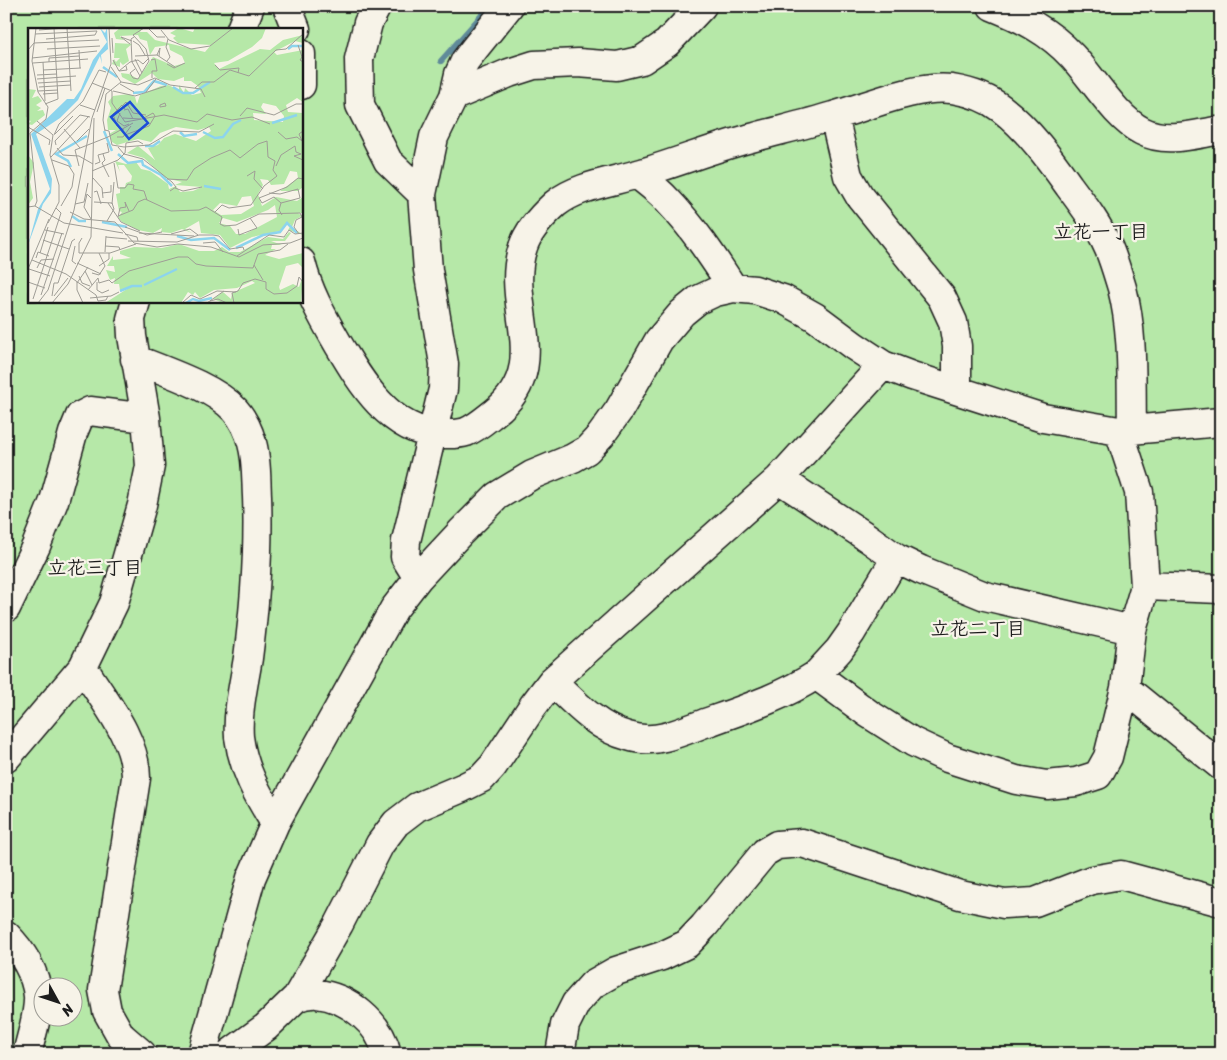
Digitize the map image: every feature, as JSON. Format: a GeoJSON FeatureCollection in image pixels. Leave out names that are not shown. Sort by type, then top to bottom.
{"type":"FeatureCollection","features":[{"type":"Feature","properties":{"kind":"street"},"geometry":{"type":"LineString","coordinates":[[240,28],[250,6]]}},
{"type":"Feature","properties":{"kind":"street"},"geometry":{"type":"LineString","coordinates":[[287,6],[296,28]]}},
{"type":"Feature","properties":{"kind":"street"},"geometry":{"type":"LineString","coordinates":[[377,6],[368,23],[359,59],[360,105],[388,161],[422,194]]}},
{"type":"Feature","properties":{"kind":"street"},"geometry":{"type":"LineString","coordinates":[[418,578],[404,552],[443,389],[444,364],[428,270],[422,194],[434,137],[454,96],[459,74],[465,61],[509,6]]}},
{"type":"Feature","properties":{"kind":"street"},"geometry":{"type":"LineString","coordinates":[[454,96],[508,73],[534,65],[578,62],[617,66],[642,60],[667,43],[702,6]]}},
{"type":"Feature","properties":{"kind":"street"},"geometry":{"type":"LineString","coordinates":[[992,6],[1031,22],[1052,38],[1071,55],[1123,116],[1142,131],[1162,137],[1178,138],[1216,131],[1221,133]]}},
{"type":"Feature","properties":{"kind":"street"},"geometry":{"type":"LineString","coordinates":[[302,266],[306,281],[325,321],[352,367],[378,402],[396,418],[414,428],[431,434],[456,434],[468,431],[504,406],[522,376],[526,362],[519,286],[520,262],[523,248],[528,237],[540,221],[563,198],[603,183],[638,174],[733,143],[926,90],[951,89],[978,95],[1000,107],[1019,124],[1053,164],[1089,213],[1109,249],[1122,291],[1130,336],[1126,431],[1139,492],[1145,586],[1132,630],[1124,688],[1108,757],[1098,775],[1076,782],[1047,785],[1016,780],[947,758],[913,742],[816,676]]}},
{"type":"Feature","properties":{"kind":"street"},"geometry":{"type":"LineString","coordinates":[[834,116],[848,176],[858,195],[942,298],[953,322],[957,346],[957,389]]}},
{"type":"Feature","properties":{"kind":"street"},"geometry":{"type":"LineString","coordinates":[[638,174],[666,198],[688,224],[707,248],[733,288]]}},
{"type":"Feature","properties":{"kind":"street"},"geometry":{"type":"LineString","coordinates":[[202,1054],[250,878],[274,823],[394,609],[418,578],[497,496],[532,475],[587,450],[601,435],[619,410],[667,328],[698,300],[716,292],[733,288],[755,290],[783,299],[815,316],[854,346],[884,365],[912,376],[1043,418],[1126,431],[1221,422]]}},
{"type":"Feature","properties":{"kind":"street"},"geometry":{"type":"LineString","coordinates":[[6,758],[83,667],[114,602],[142,505],[150,466],[146,418],[135,359],[131,319],[136,302]]}},
{"type":"Feature","properties":{"kind":"street"},"geometry":{"type":"LineString","coordinates":[[135,359],[218,396],[235,410],[245,424],[253,444],[256,462],[258,548],[252,620],[240,707],[239,736],[244,763],[256,794],[274,823]]}},
{"type":"Feature","properties":{"kind":"street"},"geometry":{"type":"LineString","coordinates":[[229,1054],[266,1027],[297,997],[339,924],[380,844],[396,823],[417,807],[482,778],[493,766],[532,706],[552,680],[778,479],[884,365]]}},
{"type":"Feature","properties":{"kind":"street"},"geometry":{"type":"LineString","coordinates":[[6,608],[36,546],[54,501],[73,433],[80,416],[90,410],[146,418]]}},
{"type":"Feature","properties":{"kind":"street"},"geometry":{"type":"LineString","coordinates":[[778,479],[896,558],[985,596],[1132,630]]}},
{"type":"Feature","properties":{"kind":"street"},"geometry":{"type":"LineString","coordinates":[[552,680],[583,711],[605,727],[626,736],[644,740],[665,737],[773,697],[816,676],[851,633],[896,558]]}},
{"type":"Feature","properties":{"kind":"street"},"geometry":{"type":"LineString","coordinates":[[1145,586],[1221,589]]}},
{"type":"Feature","properties":{"kind":"street"},"geometry":{"type":"LineString","coordinates":[[83,667],[122,730],[132,751],[136,766],[136,778],[103,990],[107,1011],[121,1036],[142,1054]]}},
{"type":"Feature","properties":{"kind":"street"},"geometry":{"type":"LineString","coordinates":[[1124,688],[1221,766]]}},
{"type":"Feature","properties":{"kind":"street"},"geometry":{"type":"LineString","coordinates":[[560,1054],[565,1025],[576,1003],[593,984],[616,971],[662,956],[687,944],[765,852],[777,845],[802,843],[960,895],[1004,904],[1035,902],[1092,880],[1121,876],[1221,902]]}},
{"type":"Feature","properties":{"kind":"street"},"geometry":{"type":"LineString","coordinates":[[6,935],[16,945],[32,973],[38,997],[27,1054]]}},
{"type":"Feature","properties":{"kind":"street"},"geometry":{"type":"LineString","coordinates":[[297,997],[316,994],[345,1002],[364,1016],[380,1034],[387,1054]]}},
{"type":"Feature","properties":{"kind":"green space"},"geometry":{"type":"Polygon","coordinates":[[[6,6],[1221,6],[1221,1054],[6,1054],[6,6]]]}},
{"type":"Feature","properties":{"kind":"waterway"},"geometry":{"type":"LineString","coordinates":[[441,61],[490,6]]}},
{"type":"Feature","properties":{"kind":"district","name":"立花一丁目"},"geometry":{"type":"Point","coordinates":[1101,231]}},
{"type":"Feature","properties":{"kind":"district","name":"立花三丁目"},"geometry":{"type":"Point","coordinates":[95,567]}},
{"type":"Feature","properties":{"kind":"district","name":"立花二丁目"},"geometry":{"type":"Point","coordinates":[978,628]}}]}
